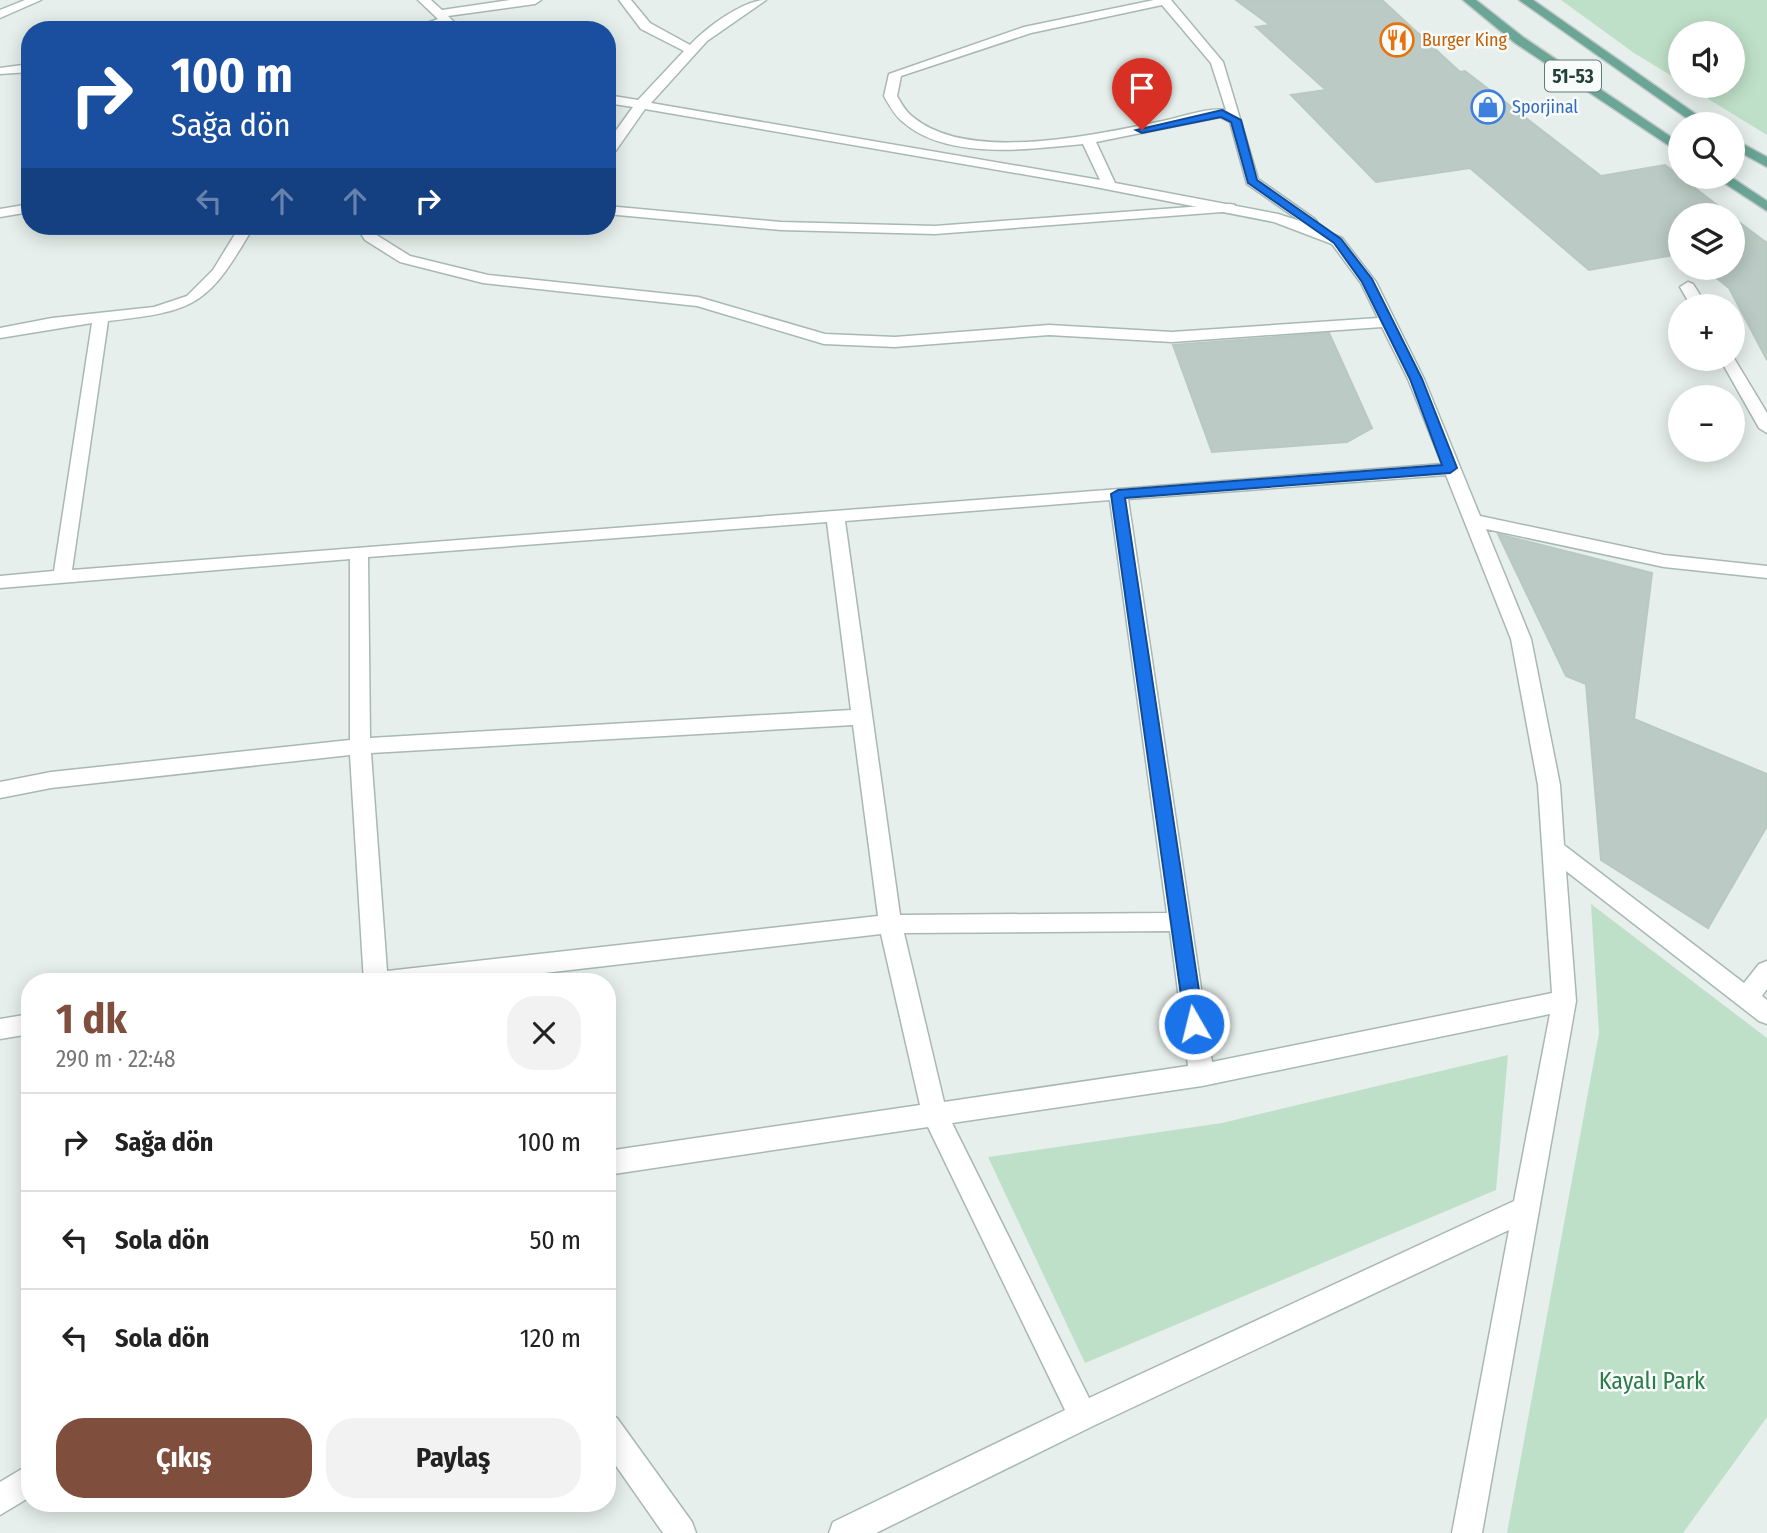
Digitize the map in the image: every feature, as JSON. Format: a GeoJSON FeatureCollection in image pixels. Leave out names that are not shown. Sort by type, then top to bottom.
{"type":"FeatureCollection","features":[{"type":"Feature","properties":{"kind":"main road","name":"51-53"},"geometry":{"type":"LineString","coordinates":[[1469,0],[1519,40],[1668,141]]}},
{"type":"Feature","properties":{"kind":"main road","name":"51-53"},"geometry":{"type":"LineString","coordinates":[[1525,0],[1686,112]]}},
{"type":"Feature","properties":{"kind":"main road"},"geometry":{"type":"LineString","coordinates":[[1745,150],[1767,163]]}},
{"type":"Feature","properties":{"kind":"main road"},"geometry":{"type":"LineString","coordinates":[[1740,189],[1767,207]]}},
{"type":"Feature","properties":{"kind":"street"},"geometry":{"type":"LineString","coordinates":[[0,14],[36,0]]}},
{"type":"Feature","properties":{"kind":"street"},"geometry":{"type":"LineString","coordinates":[[424,0],[446,21]]}},
{"type":"Feature","properties":{"kind":"street"},"geometry":{"type":"LineString","coordinates":[[433,21],[441,17],[535,0]]}},
{"type":"Feature","properties":{"kind":"street"},"geometry":{"type":"LineString","coordinates":[[625,0],[636,18],[651,33],[692,50]]}},
{"type":"Feature","properties":{"kind":"street"},"geometry":{"type":"LineString","coordinates":[[616,140],[643,103],[703,38],[760,0]]}},
{"type":"Feature","properties":{"kind":"street"},"geometry":{"type":"LineString","coordinates":[[1236,120],[1222,113],[1088,140],[999,147],[953,141],[908,120],[890,96],[895,74],[1028,30],[1165,1],[1217,62],[1236,120],[1252,181],[1338,241],[1368,282],[1416,379],[1521,639],[1549,785],[1564,1001],[1467,1533]]}},
{"type":"Feature","properties":{"kind":"street"},"geometry":{"type":"LineString","coordinates":[[3,71],[21,69]]}},
{"type":"Feature","properties":{"kind":"street"},"geometry":{"type":"LineString","coordinates":[[616,100],[1230,208],[1278,218],[1338,241]]}},
{"type":"Feature","properties":{"kind":"street"},"geometry":{"type":"LineString","coordinates":[[1088,140],[1110,186]]}},
{"type":"Feature","properties":{"kind":"street"},"geometry":{"type":"LineString","coordinates":[[616,211],[780,226],[934,230],[1230,208]]}},
{"type":"Feature","properties":{"kind":"street"},"geometry":{"type":"LineString","coordinates":[[0,213],[21,210]]}},
{"type":"Feature","properties":{"kind":"street"},"geometry":{"type":"LineString","coordinates":[[0,333],[52,323],[156,311],[192,299],[219,273],[242,235]]}},
{"type":"Feature","properties":{"kind":"street"},"geometry":{"type":"LineString","coordinates":[[369,235],[405,259],[488,280],[698,302],[824,339],[895,342],[1049,330],[1172,337],[1388,322]]}},
{"type":"Feature","properties":{"kind":"street"},"geometry":{"type":"LineString","coordinates":[[1688,287],[1692,294]]}},
{"type":"Feature","properties":{"kind":"street"},"geometry":{"type":"LineString","coordinates":[[62,577],[101,317]]}},
{"type":"Feature","properties":{"kind":"street"},"geometry":{"type":"LineString","coordinates":[[1735,371],[1767,428]]}},
{"type":"Feature","properties":{"kind":"street"},"geometry":{"type":"LineString","coordinates":[[0,582],[1450,468]]}},
{"type":"Feature","properties":{"kind":"street"},"geometry":{"type":"LineString","coordinates":[[1118,494],[1202,1075]]}},
{"type":"Feature","properties":{"kind":"street"},"geometry":{"type":"LineString","coordinates":[[835,516],[890,924],[935,1115],[1083,1416]]}},
{"type":"Feature","properties":{"kind":"street"},"geometry":{"type":"LineString","coordinates":[[1472,520],[1664,561],[1767,572]]}},
{"type":"Feature","properties":{"kind":"street"},"geometry":{"type":"LineString","coordinates":[[359,552],[360,746],[377,973]]}},
{"type":"Feature","properties":{"kind":"street"},"geometry":{"type":"LineString","coordinates":[[0,789],[51,780],[360,746],[864,717]]}},
{"type":"Feature","properties":{"kind":"street"},"geometry":{"type":"LineString","coordinates":[[1554,849],[1767,1014]]}},
{"type":"Feature","properties":{"kind":"street"},"geometry":{"type":"LineString","coordinates":[[457,973],[890,924],[1179,922]]}},
{"type":"Feature","properties":{"kind":"street"},"geometry":{"type":"LineString","coordinates":[[1747,998],[1767,971]]}},
{"type":"Feature","properties":{"kind":"street"},"geometry":{"type":"LineString","coordinates":[[616,1162],[1202,1075],[1564,1001]]}},
{"type":"Feature","properties":{"kind":"street"},"geometry":{"type":"LineString","coordinates":[[0,1029],[21,1026]]}},
{"type":"Feature","properties":{"kind":"street"},"geometry":{"type":"LineString","coordinates":[[844,1533],[1083,1416],[1527,1208]]}},
{"type":"Feature","properties":{"kind":"street"},"geometry":{"type":"LineString","coordinates":[[616,1441],[681,1533]]}},
{"type":"Feature","properties":{"kind":"street"},"geometry":{"type":"LineString","coordinates":[[0,1500],[21,1485]]}},
{"type":"Feature","properties":{"kind":"green space"},"geometry":{"type":"Polygon","coordinates":[[[1561,0],[1767,0],[1767,135],[1745,122],[1745,112],[1729,112],[1707,98],[1745,98],[1745,21],[1668,21],[1668,74],[1634,53],[1561,0]]]}},
{"type":"Feature","properties":{"kind":"green space","name":"Kayalı Park"},"geometry":{"type":"Polygon","coordinates":[[[1591,904],[1767,1038],[1767,1417],[1683,1533],[1507,1533],[1599,1033],[1591,904]]]}},
{"type":"Feature","properties":{"kind":"green space"},"geometry":{"type":"Polygon","coordinates":[[[1508,1055],[1496,1190],[1085,1363],[988,1157],[1222,1123],[1508,1055]]]}},
{"type":"Feature","properties":{"kind":"building"},"geometry":{"type":"Polygon","coordinates":[[[1236,0],[1382,0],[1460,72],[1465,71],[1601,176],[1665,165],[1668,167],[1668,189],[1696,189],[1714,203],[1668,203],[1668,256],[1589,270],[1470,168],[1376,182],[1291,95],[1326,90],[1256,27],[1270,25],[1236,0]]]}},
{"type":"Feature","properties":{"kind":"building"},"geometry":{"type":"Polygon","coordinates":[[[1745,227],[1767,243],[1767,360],[1745,318],[1745,294],[1732,294],[1719,280],[1745,280],[1745,227]]]}},
{"type":"Feature","properties":{"kind":"building"},"geometry":{"type":"Polygon","coordinates":[[[1329,333],[1372,428],[1347,442],[1212,452],[1173,345],[1329,333]]]}},
{"type":"Feature","properties":{"kind":"building"},"geometry":{"type":"Polygon","coordinates":[[[1498,534],[1652,573],[1634,719],[1767,774],[1767,826],[1708,928],[1601,860],[1586,684],[1566,676],[1498,534]]]}},
{"type":"Feature","properties":{"kind":"place","name":"Burger King"},"geometry":{"type":"Point","coordinates":[1397,40]}},
{"type":"Feature","properties":{"kind":"place","name":"Sporjinal"},"geometry":{"type":"Point","coordinates":[1488,107]}},
{"type":"Feature","properties":{"kind":"route"},"geometry":{"type":"LineString","coordinates":[[1142,130],[1222,113],[1236,120],[1252,181],[1338,241],[1368,282],[1416,379],[1450,468],[1118,494],[1194,1024]]}}]}
